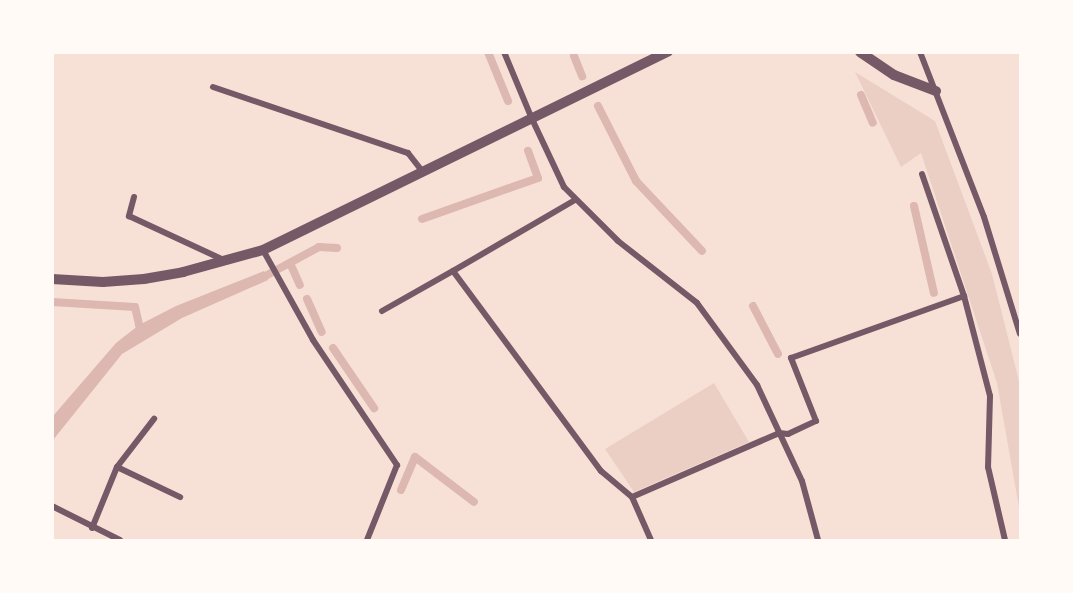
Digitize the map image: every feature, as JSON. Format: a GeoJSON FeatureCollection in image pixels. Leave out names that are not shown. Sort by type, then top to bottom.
{"type":"FeatureCollection","features":[{"type":"Feature","properties":{"kind":"street"},"geometry":{"type":"LineString","coordinates":[[504,52],[564,188],[618,241],[697,303],[757,385],[802,482],[818,540]]}},
{"type":"Feature","properties":{"kind":"street"},"geometry":{"type":"LineString","coordinates":[[52,279],[103,282],[144,279],[263,250],[668,52]]}},
{"type":"Feature","properties":{"kind":"street"},"geometry":{"type":"LineString","coordinates":[[860,52],[894,75],[936,91]]}},
{"type":"Feature","properties":{"kind":"street"},"geometry":{"type":"LineString","coordinates":[[920,52],[984,217],[1020,334]]}},
{"type":"Feature","properties":{"kind":"street"},"geometry":{"type":"LineString","coordinates":[[213,87],[408,153],[423,173]]}},
{"type":"Feature","properties":{"kind":"street"},"geometry":{"type":"LineString","coordinates":[[922,174],[964,296],[990,396],[988,467],[1005,540]]}},
{"type":"Feature","properties":{"kind":"street"},"geometry":{"type":"LineString","coordinates":[[134,197],[129,216],[225,261]]}},
{"type":"Feature","properties":{"kind":"street"},"geometry":{"type":"LineString","coordinates":[[382,311],[575,200]]}},
{"type":"Feature","properties":{"kind":"street"},"geometry":{"type":"LineString","coordinates":[[263,250],[313,340],[397,465],[368,540]]}},
{"type":"Feature","properties":{"kind":"street"},"geometry":{"type":"LineString","coordinates":[[453,271],[601,471],[632,497],[651,540]]}},
{"type":"Feature","properties":{"kind":"street"},"geometry":{"type":"LineString","coordinates":[[632,497],[779,433],[788,434],[816,421],[791,358],[964,296]]}},
{"type":"Feature","properties":{"kind":"street"},"geometry":{"type":"LineString","coordinates":[[92,528],[117,467],[154,419]]}},
{"type":"Feature","properties":{"kind":"street"},"geometry":{"type":"LineString","coordinates":[[117,467],[180,497]]}},
{"type":"Feature","properties":{"kind":"street"},"geometry":{"type":"LineString","coordinates":[[52,506],[120,540]]}},
{"type":"Feature","properties":{"kind":"shaded area"},"geometry":{"type":"Polygon","coordinates":[[[855,72],[935,121],[992,274],[1020,385],[1020,513],[997,383],[921,153],[901,167],[855,72]]]}},
{"type":"Feature","properties":{"kind":"shaded area"},"geometry":{"type":"Polygon","coordinates":[[[264,271],[268,280],[182,318],[122,354],[53,440],[53,416],[116,343],[139,325],[176,306],[264,271]]]}},
{"type":"Feature","properties":{"kind":"shaded area"},"geometry":{"type":"Polygon","coordinates":[[[714,383],[749,442],[634,492],[605,449],[714,383]]]}},
{"type":"Feature","properties":{"kind":"waterway"},"geometry":{"type":"LineString","coordinates":[[488,52],[508,101]]}},
{"type":"Feature","properties":{"kind":"waterway"},"geometry":{"type":"LineString","coordinates":[[574,56],[582,76]]}},
{"type":"Feature","properties":{"kind":"waterway"},"geometry":{"type":"LineString","coordinates":[[861,95],[873,123]]}},
{"type":"Feature","properties":{"kind":"waterway"},"geometry":{"type":"LineString","coordinates":[[598,106],[636,181],[702,251]]}},
{"type":"Feature","properties":{"kind":"waterway"},"geometry":{"type":"LineString","coordinates":[[422,219],[538,178],[528,151]]}},
{"type":"Feature","properties":{"kind":"waterway"},"geometry":{"type":"LineString","coordinates":[[914,206],[934,293]]}},
{"type":"Feature","properties":{"kind":"waterway"},"geometry":{"type":"LineString","coordinates":[[258,280],[319,247],[337,248]]}},
{"type":"Feature","properties":{"kind":"waterway"},"geometry":{"type":"LineString","coordinates":[[290,263],[300,285]]}},
{"type":"Feature","properties":{"kind":"waterway"},"geometry":{"type":"LineString","coordinates":[[307,299],[322,332]]}},
{"type":"Feature","properties":{"kind":"waterway"},"geometry":{"type":"LineString","coordinates":[[52,302],[135,307],[143,332]]}},
{"type":"Feature","properties":{"kind":"waterway"},"geometry":{"type":"LineString","coordinates":[[753,306],[778,354]]}},
{"type":"Feature","properties":{"kind":"waterway"},"geometry":{"type":"LineString","coordinates":[[333,348],[374,408]]}},
{"type":"Feature","properties":{"kind":"waterway"},"geometry":{"type":"LineString","coordinates":[[401,490],[415,457],[474,502]]}}]}
